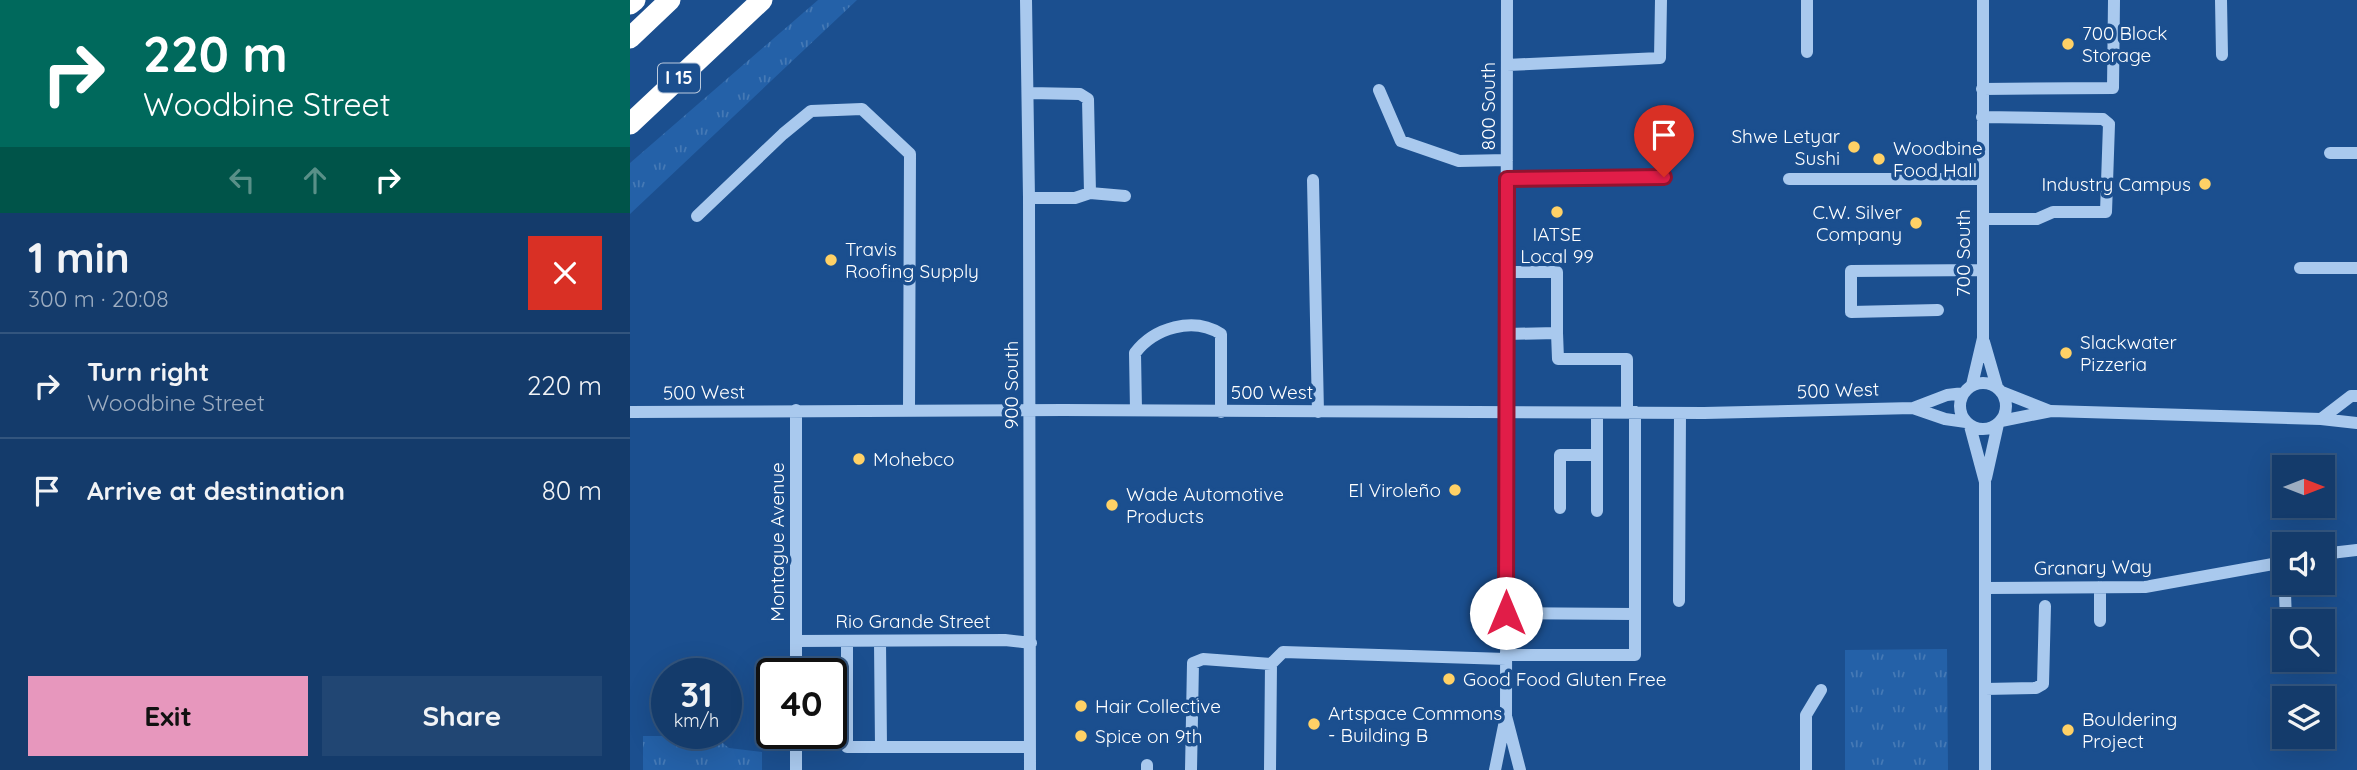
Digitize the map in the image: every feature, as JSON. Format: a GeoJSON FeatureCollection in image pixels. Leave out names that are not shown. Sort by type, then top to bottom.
{"type":"FeatureCollection","features":[{"type":"Feature","properties":{"kind":"highway"},"geometry":{"type":"LineString","coordinates":[[630,5],[635,0]]}},
{"type":"Feature","properties":{"kind":"highway"},"geometry":{"type":"LineString","coordinates":[[630,38],[670,0]]}},
{"type":"Feature","properties":{"kind":"highway","name":"I 15"},"geometry":{"type":"LineString","coordinates":[[630,124],[762,0]]}},
{"type":"Feature","properties":{"kind":"street","name":"900 South"},"geometry":{"type":"LineString","coordinates":[[1026,0],[1030,770]]}},
{"type":"Feature","properties":{"kind":"street","name":"800 South"},"geometry":{"type":"LineString","coordinates":[[1507,0],[1506,657],[1507,716],[1520,770]]}},
{"type":"Feature","properties":{"kind":"street"},"geometry":{"type":"LineString","coordinates":[[1507,65],[1660,58],[1661,0]]}},
{"type":"Feature","properties":{"kind":"street"},"geometry":{"type":"LineString","coordinates":[[1807,0],[1807,52]]}},
{"type":"Feature","properties":{"kind":"street","name":"700 South"},"geometry":{"type":"LineString","coordinates":[[1968,389],[1983,338],[1983,0]]}},
{"type":"Feature","properties":{"kind":"street"},"geometry":{"type":"LineString","coordinates":[[1982,89],[2113,88],[2114,0]]}},
{"type":"Feature","properties":{"kind":"street"},"geometry":{"type":"LineString","coordinates":[[2221,0],[2222,55]]}},
{"type":"Feature","properties":{"kind":"street"},"geometry":{"type":"LineString","coordinates":[[1378,90],[1401,141],[1459,161],[1507,160]]}},
{"type":"Feature","properties":{"kind":"street"},"geometry":{"type":"LineString","coordinates":[[1028,93],[1069,93],[1088,99],[1090,193]]}},
{"type":"Feature","properties":{"kind":"street"},"geometry":{"type":"LineString","coordinates":[[697,216],[811,111],[862,109],[911,154],[909,410]]}},
{"type":"Feature","properties":{"kind":"street"},"geometry":{"type":"LineString","coordinates":[[1982,117],[2103,119],[2109,124],[2106,212],[2053,212],[2037,219],[1983,219]]}},
{"type":"Feature","properties":{"kind":"street"},"geometry":{"type":"LineString","coordinates":[[2330,153],[2357,153]]}},
{"type":"Feature","properties":{"kind":"street"},"geometry":{"type":"LineString","coordinates":[[1507,179],[1664,177]]}},
{"type":"Feature","properties":{"kind":"street"},"geometry":{"type":"LineString","coordinates":[[1789,179],[1983,179]]}},
{"type":"Feature","properties":{"kind":"street"},"geometry":{"type":"LineString","coordinates":[[1313,180],[1318,412]]}},
{"type":"Feature","properties":{"kind":"street"},"geometry":{"type":"LineString","coordinates":[[1029,198],[1075,198],[1090,193],[1125,196]]}},
{"type":"Feature","properties":{"kind":"street"},"geometry":{"type":"LineString","coordinates":[[2300,268],[2357,268]]}},
{"type":"Feature","properties":{"kind":"street"},"geometry":{"type":"LineString","coordinates":[[1938,310],[1851,312],[1851,271],[1982,270]]}},
{"type":"Feature","properties":{"kind":"street"},"geometry":{"type":"LineString","coordinates":[[1270,770],[1271,664],[1283,652],[1506,657],[1635,655],[1628,359],[1558,359],[1557,272],[1507,272]]}},
{"type":"Feature","properties":{"kind":"street"},"geometry":{"type":"LineString","coordinates":[[1136,410],[1135,353],[1146,338],[1173,327],[1209,327],[1220,334],[1221,412]]}},
{"type":"Feature","properties":{"kind":"street"},"geometry":{"type":"LineString","coordinates":[[1506,334],[1557,333]]}},
{"type":"Feature","properties":{"kind":"street","name":"700 South"},"geometry":{"type":"LineString","coordinates":[[1983,338],[2000,390]]}},
{"type":"Feature","properties":{"kind":"street"},"geometry":{"type":"LineString","coordinates":[[1985,482],[1968,424],[1960,407],[1968,389],[1983,383],[2051,411]]}},
{"type":"Feature","properties":{"kind":"street","name":"500 West"},"geometry":{"type":"LineString","coordinates":[[630,412],[1136,410],[1681,413],[1913,408],[1968,389]]}},
{"type":"Feature","properties":{"kind":"street"},"geometry":{"type":"LineString","coordinates":[[1985,770],[1985,482],[2000,422],[2007,407],[2000,390]]}},
{"type":"Feature","properties":{"kind":"street"},"geometry":{"type":"LineString","coordinates":[[2321,419],[2351,396],[2357,396]]}},
{"type":"Feature","properties":{"kind":"street","name":"500 West"},"geometry":{"type":"LineString","coordinates":[[1913,408],[1968,424]]}},
{"type":"Feature","properties":{"kind":"street","name":"Montague Avenue"},"geometry":{"type":"LineString","coordinates":[[796,410],[796,658]]}},
{"type":"Feature","properties":{"kind":"street"},"geometry":{"type":"LineString","coordinates":[[1968,424],[1988,429],[2000,422],[2051,411],[2321,419],[2357,423]]}},
{"type":"Feature","properties":{"kind":"street"},"geometry":{"type":"LineString","coordinates":[[1597,413],[1597,511]]}},
{"type":"Feature","properties":{"kind":"street"},"geometry":{"type":"LineString","coordinates":[[1679,601],[1681,413]]}},
{"type":"Feature","properties":{"kind":"street"},"geometry":{"type":"LineString","coordinates":[[1560,508],[1560,455],[1597,455]]}},
{"type":"Feature","properties":{"kind":"street"},"geometry":{"type":"LineString","coordinates":[[2335,553],[2357,550]]}},
{"type":"Feature","properties":{"kind":"street","name":"Granary Way"},"geometry":{"type":"LineString","coordinates":[[1985,588],[2145,587],[2272,564]]}},
{"type":"Feature","properties":{"kind":"street"},"geometry":{"type":"LineString","coordinates":[[2100,587],[2100,621]]}},
{"type":"Feature","properties":{"kind":"street"},"geometry":{"type":"LineString","coordinates":[[1985,689],[2036,688],[2043,684],[2045,606]]}},
{"type":"Feature","properties":{"kind":"street"},"geometry":{"type":"LineString","coordinates":[[1506,613],[1635,614]]}},
{"type":"Feature","properties":{"kind":"street","name":"Rio Grande Street"},"geometry":{"type":"LineString","coordinates":[[796,641],[1005,640],[1031,643]]}},
{"type":"Feature","properties":{"kind":"street"},"geometry":{"type":"LineString","coordinates":[[847,641],[847,747],[1029,747]]}},
{"type":"Feature","properties":{"kind":"street"},"geometry":{"type":"LineString","coordinates":[[880,642],[881,747]]}},
{"type":"Feature","properties":{"kind":"street"},"geometry":{"type":"LineString","coordinates":[[1191,770],[1193,663],[1203,659],[1271,664]]}},
{"type":"Feature","properties":{"kind":"street"},"geometry":{"type":"LineString","coordinates":[[1806,770],[1806,715],[1821,690]]}},
{"type":"Feature","properties":{"kind":"street","name":"800 South"},"geometry":{"type":"LineString","coordinates":[[1495,770],[1507,716]]}},
{"type":"Feature","properties":{"kind":"street"},"geometry":{"type":"LineString","coordinates":[[796,749],[796,770]]}},
{"type":"Feature","properties":{"kind":"green space"},"geometry":{"type":"Polygon","coordinates":[[[818,0],[857,0],[630,214],[630,163],[818,0]]]}},
{"type":"Feature","properties":{"kind":"green space"},"geometry":{"type":"Polygon","coordinates":[[[1947,649],[1948,770],[1845,770],[1845,650],[1947,649]]]}},
{"type":"Feature","properties":{"kind":"green space"},"geometry":{"type":"Polygon","coordinates":[[[643,736],[651,736],[651,749],[737,749],[762,752],[762,770],[643,770],[643,736]]]}},
{"type":"Feature","properties":{"kind":"place","name":"700 Block Storage"},"geometry":{"type":"Point","coordinates":[2068,44]}},
{"type":"Feature","properties":{"kind":"place","name":"Shwe Letyar Sushi"},"geometry":{"type":"Point","coordinates":[1854,147]}},
{"type":"Feature","properties":{"kind":"place","name":"Woodbine Food Hall"},"geometry":{"type":"Point","coordinates":[1879,159]}},
{"type":"Feature","properties":{"kind":"place","name":"Industry Campus"},"geometry":{"type":"Point","coordinates":[2205,184]}},
{"type":"Feature","properties":{"kind":"place","name":"IATSE Local 99"},"geometry":{"type":"Point","coordinates":[1557,212]}},
{"type":"Feature","properties":{"kind":"place","name":"C.W. Silver Company"},"geometry":{"type":"Point","coordinates":[1916,223]}},
{"type":"Feature","properties":{"kind":"place","name":"Travis Roofing Supply"},"geometry":{"type":"Point","coordinates":[831,260]}},
{"type":"Feature","properties":{"kind":"place","name":"Slackwater Pizzeria"},"geometry":{"type":"Point","coordinates":[2066,353]}},
{"type":"Feature","properties":{"kind":"place","name":"Mohebco"},"geometry":{"type":"Point","coordinates":[859,459]}},
{"type":"Feature","properties":{"kind":"place","name":"El Viroleño"},"geometry":{"type":"Point","coordinates":[1455,490]}},
{"type":"Feature","properties":{"kind":"place","name":"Wade Automotive Products"},"geometry":{"type":"Point","coordinates":[1112,505]}},
{"type":"Feature","properties":{"kind":"place","name":"Good Food Gluten Free"},"geometry":{"type":"Point","coordinates":[1449,679]}},
{"type":"Feature","properties":{"kind":"place","name":"Hair Collective"},"geometry":{"type":"Point","coordinates":[1081,706]}},
{"type":"Feature","properties":{"kind":"place","name":"Artspace Commons - Building B"},"geometry":{"type":"Point","coordinates":[1314,724]}},
{"type":"Feature","properties":{"kind":"place","name":"Bouldering Project"},"geometry":{"type":"Point","coordinates":[2068,730]}},
{"type":"Feature","properties":{"kind":"place","name":"Spice on 9th"},"geometry":{"type":"Point","coordinates":[1081,736]}},
{"type":"Feature","properties":{"kind":"route"},"geometry":{"type":"LineString","coordinates":[[1506,613],[1507,179],[1664,177]]}}]}
